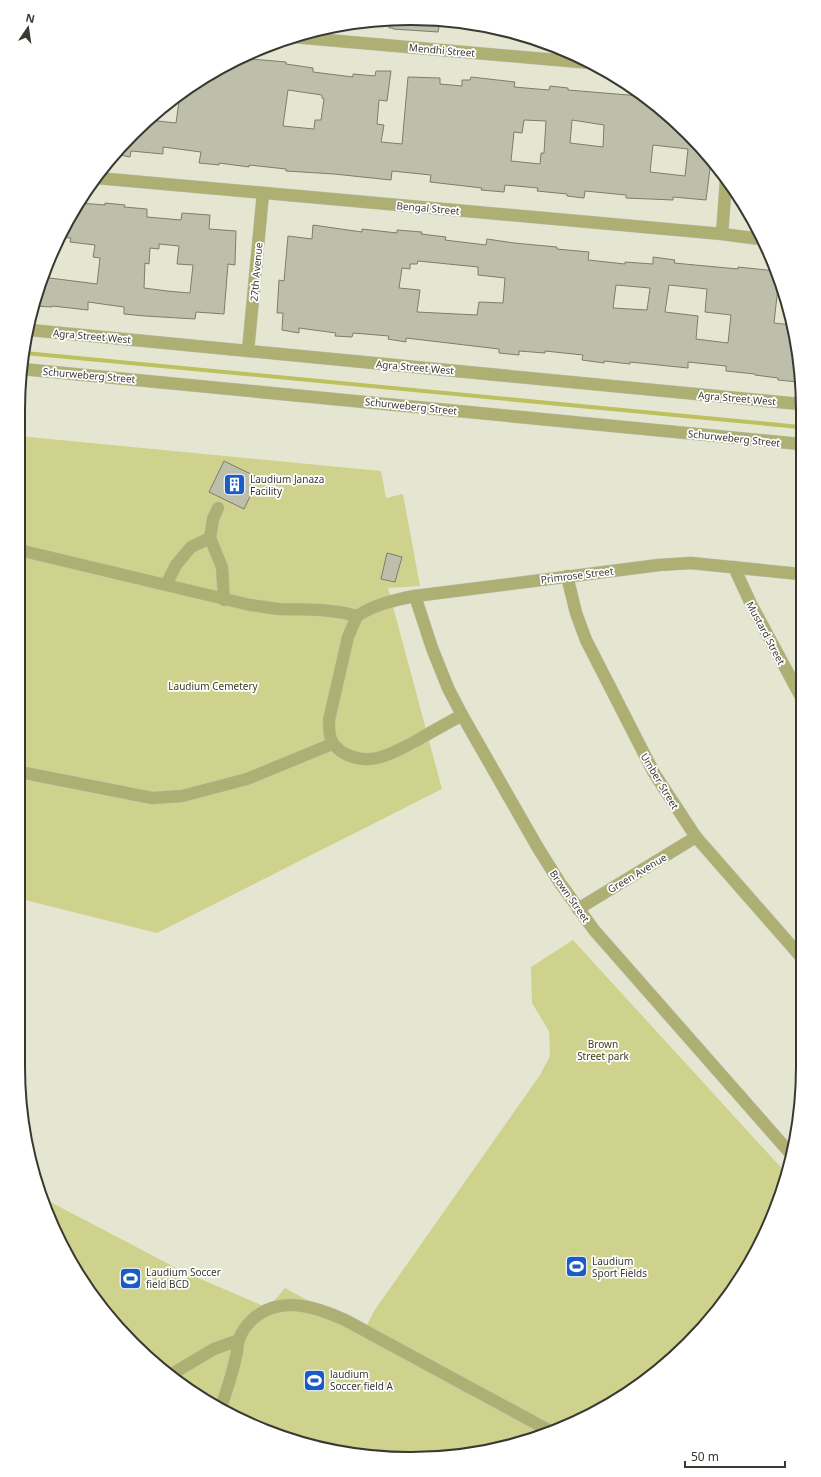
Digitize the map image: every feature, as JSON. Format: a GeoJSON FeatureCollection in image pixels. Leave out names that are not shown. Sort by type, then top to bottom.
{"type":"FeatureCollection","features":[{"type":"Feature","properties":{"kind":"street","name":"Mendhi Street"},"geometry":{"type":"LineString","coordinates":[[307,39],[574,62]]}},
{"type":"Feature","properties":{"kind":"street","name":"Bengal Street"},"geometry":{"type":"LineString","coordinates":[[103,179],[755,237]]}},
{"type":"Feature","properties":{"kind":"street"},"geometry":{"type":"LineString","coordinates":[[722,234],[725,188]]}},
{"type":"Feature","properties":{"kind":"street","name":"27th Avenue"},"geometry":{"type":"LineString","coordinates":[[248,351],[263,193]]}},
{"type":"Feature","properties":{"kind":"street","name":"Agra Street West"},"geometry":{"type":"LineString","coordinates":[[33,330],[796,404]]}},
{"type":"Feature","properties":{"kind":"street","name":"Schurweberg Street"},"geometry":{"type":"LineString","coordinates":[[27,370],[796,444]]}},
{"type":"Feature","properties":{"kind":"street"},"geometry":{"type":"LineString","coordinates":[[218,508],[213,519],[210,538],[222,567],[224,600]]}},
{"type":"Feature","properties":{"kind":"street"},"geometry":{"type":"LineString","coordinates":[[166,585],[176,565],[191,547],[210,538]]}},
{"type":"Feature","properties":{"kind":"street"},"geometry":{"type":"LineString","coordinates":[[25,551],[224,600],[277,609],[323,609],[357,616],[348,637],[329,720],[329,732],[332,744],[347,755],[363,759],[376,758],[403,748],[462,715]]}},
{"type":"Feature","properties":{"kind":"street","name":"Primrose Street"},"geometry":{"type":"LineString","coordinates":[[357,616],[368,609],[390,600],[659,565],[691,563],[796,574]]}},
{"type":"Feature","properties":{"kind":"street","name":"Mustard Street"},"geometry":{"type":"LineString","coordinates":[[734,567],[751,604],[796,688]]}},
{"type":"Feature","properties":{"kind":"street","name":"Umber Street"},"geometry":{"type":"LineString","coordinates":[[567,576],[578,619],[586,640],[654,773],[669,798],[696,837],[796,951]]}},
{"type":"Feature","properties":{"kind":"street","name":"Brown Street"},"geometry":{"type":"LineString","coordinates":[[415,596],[432,648],[448,688],[462,715],[538,848],[578,909],[594,930],[787,1150]]}},
{"type":"Feature","properties":{"kind":"street"},"geometry":{"type":"LineString","coordinates":[[25,773],[152,798],[182,796],[247,779],[332,744]]}},
{"type":"Feature","properties":{"kind":"street","name":"Green Avenue"},"geometry":{"type":"LineString","coordinates":[[578,909],[696,837]]}},
{"type":"Feature","properties":{"kind":"street"},"geometry":{"type":"LineString","coordinates":[[222,1402],[231,1375],[239,1340],[251,1321],[260,1313],[269,1308],[282,1305],[294,1305],[316,1309],[345,1320],[545,1428]]}},
{"type":"Feature","properties":{"kind":"street"},"geometry":{"type":"LineString","coordinates":[[176,1372],[214,1349],[239,1340]]}},
{"type":"Feature","properties":{"kind":"green space","name":"Laudium Cemetery"},"geometry":{"type":"Polygon","coordinates":[[[25,437],[381,471],[386,498],[403,494],[420,586],[388,588],[442,789],[157,933],[25,900],[25,437]]]}},
{"type":"Feature","properties":{"kind":"green space","name":"Laudium Sport Fields"},"geometry":{"type":"Polygon","coordinates":[[[573,940],[782,1169],[767,1214],[731,1281],[700,1321],[665,1356],[625,1387],[603,1400],[558,1423],[534,1432],[486,1445],[461,1449],[410,1452],[385,1451],[335,1445],[311,1439],[263,1423],[240,1412],[196,1387],[176,1372],[156,1356],[121,1321],[90,1281],[65,1237],[49,1201],[182,1271],[268,1308],[285,1288],[364,1331],[374,1311],[540,1075],[550,1056],[549,1031],[532,1003],[531,967],[573,940]]]}},
{"type":"Feature","properties":{"kind":"building"},"geometry":{"type":"Polygon","coordinates":[[[410,25],[439,26],[438,32],[389,28],[389,26],[410,25]]]}},
{"type":"Feature","properties":{"kind":"building"},"geometry":{"type":"Polygon","coordinates":[[[252,59],[286,62],[286,64],[313,68],[313,72],[353,77],[353,74],[375,76],[376,71],[391,71],[387,101],[379,100],[377,124],[384,125],[381,142],[402,144],[408,77],[440,78],[440,84],[462,86],[462,80],[470,80],[471,77],[515,82],[514,87],[549,90],[550,86],[568,88],[568,90],[632,95],[665,121],[683,138],[710,169],[706,200],[673,197],[673,200],[626,198],[626,195],[585,191],[584,198],[567,196],[567,194],[537,191],[538,188],[505,185],[504,192],[481,190],[482,188],[430,182],[431,175],[392,171],[391,180],[286,171],[286,169],[249,165],[249,167],[219,163],[219,165],[199,163],[201,152],[163,147],[163,154],[131,151],[130,157],[122,155],[156,121],[176,123],[179,103],[196,90],[252,59]],[[288,90],[283,126],[314,129],[315,120],[321,120],[324,99],[322,98],[322,95],[288,90]],[[524,120],[522,133],[514,132],[511,161],[540,164],[541,153],[544,153],[546,121],[524,120]],[[572,120],[570,143],[603,147],[604,125],[572,120]],[[653,145],[650,172],[685,176],[688,149],[653,145]]]}},
{"type":"Feature","properties":{"kind":"building"},"geometry":{"type":"Polygon","coordinates":[[[105,203],[125,205],[124,207],[147,209],[147,217],[181,220],[182,213],[210,215],[209,229],[236,231],[235,265],[228,264],[224,314],[196,312],[195,319],[145,316],[124,314],[124,307],[88,302],[88,310],[52,306],[39,306],[48,278],[97,284],[100,258],[93,257],[95,245],[70,242],[71,238],[66,238],[86,204],[105,205],[105,203]],[[159,244],[159,249],[150,248],[149,264],[145,263],[144,288],[190,293],[193,265],[177,264],[179,246],[159,244]]]}},
{"type":"Feature","properties":{"kind":"building"},"geometry":{"type":"Polygon","coordinates":[[[313,225],[362,232],[362,229],[397,233],[397,230],[422,232],[421,234],[446,237],[445,240],[486,245],[487,239],[589,252],[588,260],[625,264],[625,262],[653,264],[653,257],[675,260],[674,263],[770,270],[777,292],[774,323],[786,324],[793,360],[795,382],[778,380],[778,378],[755,374],[726,371],[726,366],[688,362],[688,368],[630,362],[630,364],[604,361],[604,363],[582,360],[583,355],[545,351],[545,353],[519,351],[519,355],[499,353],[499,349],[406,338],[406,342],[388,339],[389,336],[353,333],[352,337],[335,336],[336,333],[299,328],[299,333],[282,330],[283,313],[277,313],[279,280],[284,281],[288,236],[312,239],[313,225]],[[418,261],[417,264],[410,264],[410,269],[402,268],[399,288],[420,290],[417,312],[477,315],[479,302],[503,303],[505,278],[478,275],[478,267],[418,261]],[[616,285],[613,308],[647,310],[650,288],[616,285]],[[669,285],[665,312],[698,316],[696,339],[728,343],[731,315],[705,312],[707,289],[669,285]]]}},
{"type":"Feature","properties":{"kind":"building","name":"Laudium Janaza Facility"},"geometry":{"type":"Polygon","coordinates":[[[224,461],[259,478],[244,509],[209,492],[224,461]]]}},
{"type":"Feature","properties":{"kind":"building"},"geometry":{"type":"Polygon","coordinates":[[[387,553],[402,557],[395,582],[381,579],[387,553]]]}},
{"type":"Feature","properties":{"kind":"waterway"},"geometry":{"type":"LineString","coordinates":[[29,353],[796,427]]}},
{"type":"Feature","properties":{"kind":"place","name":"Laudium Janaza Facility"},"geometry":{"type":"Point","coordinates":[234,485]}},
{"type":"Feature","properties":{"kind":"place","name":"Laudium Sport Fields"},"geometry":{"type":"Point","coordinates":[576,1267]}},
{"type":"Feature","properties":{"kind":"place","name":"Laudium Soccer field BCD"},"geometry":{"type":"Point","coordinates":[130,1278]}},
{"type":"Feature","properties":{"kind":"place","name":"laudium Soccer field A"},"geometry":{"type":"Point","coordinates":[314,1380]}},
{"type":"Feature","properties":{"kind":"park label","name":"Brown Street park"},"geometry":{"type":"Point","coordinates":[603,1050]}}]}
